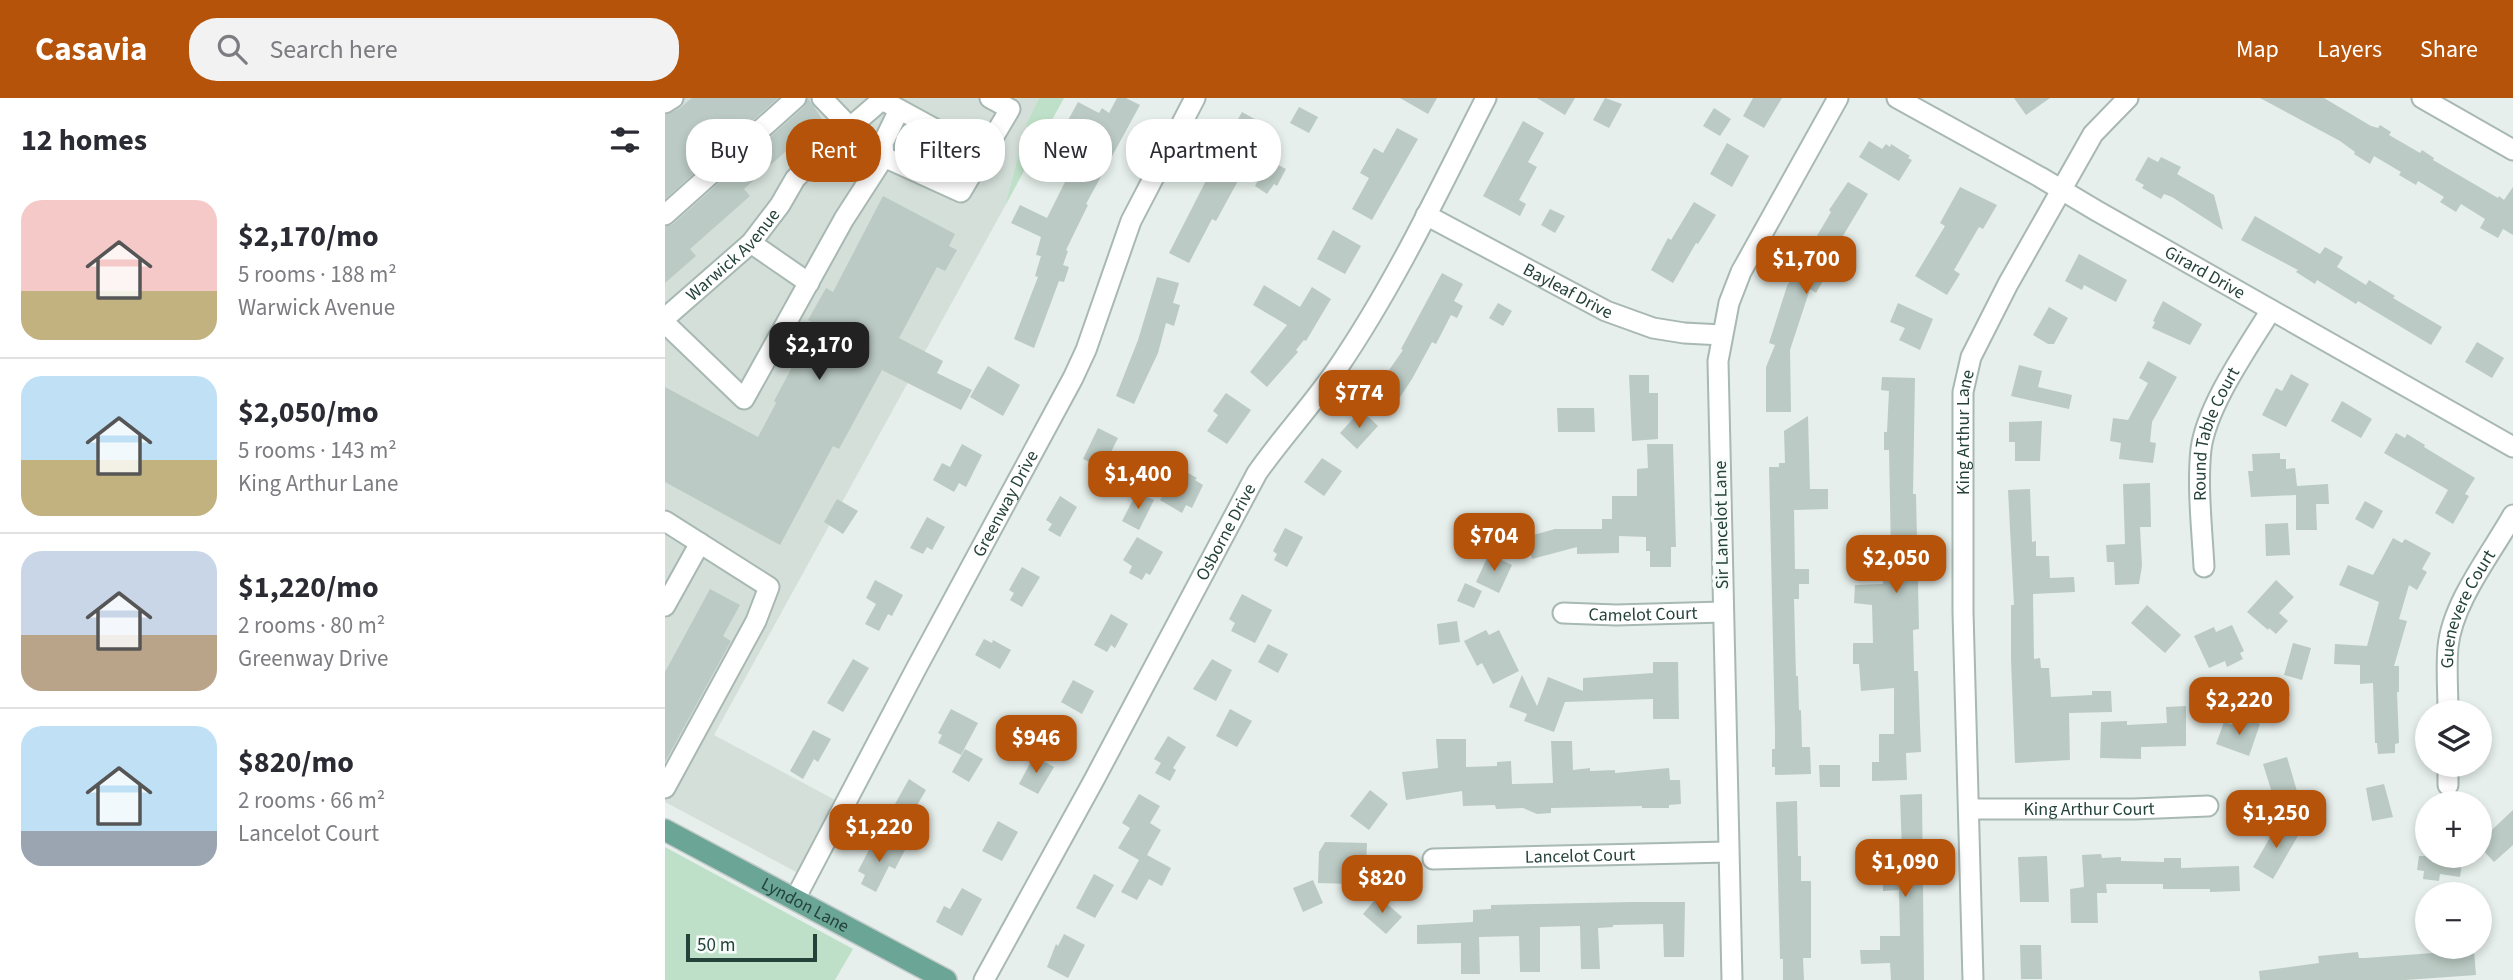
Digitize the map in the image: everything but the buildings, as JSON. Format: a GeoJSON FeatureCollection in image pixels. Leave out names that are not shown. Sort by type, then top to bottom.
{"type":"FeatureCollection","features":[{"type":"Feature","properties":{"kind":"main road","name":"Lyndon Lane"},"geometry":{"type":"LineString","coordinates":[[665,830],[946,980]]}},
{"type":"Feature","properties":{"kind":"street"},"geometry":{"type":"LineString","coordinates":[[665,103],[674,98]]}},
{"type":"Feature","properties":{"kind":"street"},"geometry":{"type":"LineString","coordinates":[[665,215],[796,98]]}},
{"type":"Feature","properties":{"kind":"street"},"geometry":{"type":"LineString","coordinates":[[822,98],[842,119]]}},
{"type":"Feature","properties":{"kind":"street"},"geometry":{"type":"LineString","coordinates":[[990,98],[1010,109],[1004,119]]}},
{"type":"Feature","properties":{"kind":"street","name":"Greenway Drive"},"geometry":{"type":"LineString","coordinates":[[795,899],[1073,378],[1086,349],[1131,221],[1195,98]]}},
{"type":"Feature","properties":{"kind":"street","name":"Osborne Drive"},"geometry":{"type":"LineString","coordinates":[[984,980],[1257,473],[1338,368],[1373,312],[1486,98]]}},
{"type":"Feature","properties":{"kind":"street","name":"Sir Lancelot Lane"},"geometry":{"type":"LineString","coordinates":[[1732,980],[1718,361],[1728,303],[1741,272],[1838,98]]}},
{"type":"Feature","properties":{"kind":"street","name":"Girard Drive"},"geometry":{"type":"LineString","coordinates":[[1897,98],[2062,189],[2513,447]]}},
{"type":"Feature","properties":{"kind":"street","name":"King Arthur Lane"},"geometry":{"type":"LineString","coordinates":[[1973,980],[1963,612],[1963,392],[1971,357],[1985,327],[2062,189],[2093,134],[2128,98]]}},
{"type":"Feature","properties":{"kind":"street"},"geometry":{"type":"LineString","coordinates":[[2421,98],[2513,150]]}},
{"type":"Feature","properties":{"kind":"street"},"geometry":{"type":"LineString","coordinates":[[665,320],[744,399],[844,219],[884,157],[888,103],[917,119]]}},
{"type":"Feature","properties":{"kind":"street","name":"Warwick Avenue"},"geometry":{"type":"LineString","coordinates":[[863,119],[888,103]]}},
{"type":"Feature","properties":{"kind":"street"},"geometry":{"type":"LineString","coordinates":[[884,157],[895,162]]}},
{"type":"Feature","properties":{"kind":"street","name":"Warwick Avenue"},"geometry":{"type":"LineString","coordinates":[[665,320],[751,243],[780,205],[793,182]]}},
{"type":"Feature","properties":{"kind":"street"},"geometry":{"type":"LineString","coordinates":[[939,182],[961,192],[967,182]]}},
{"type":"Feature","properties":{"kind":"street","name":"Bayleaf Drive"},"geometry":{"type":"LineString","coordinates":[[1426,215],[1606,311],[1653,328],[1722,335]]}},
{"type":"Feature","properties":{"kind":"street"},"geometry":{"type":"LineString","coordinates":[[751,243],[809,283]]}},
{"type":"Feature","properties":{"kind":"street","name":"Round Table Court"},"geometry":{"type":"LineString","coordinates":[[2204,567],[2201,449],[2207,426],[2236,367],[2271,310]]}},
{"type":"Feature","properties":{"kind":"street","name":"Guenevere Court"},"geometry":{"type":"LineString","coordinates":[[2448,700],[2448,647],[2451,629],[2473,584],[2513,516]]}},
{"type":"Feature","properties":{"kind":"street"},"geometry":{"type":"LineString","coordinates":[[665,522],[769,587],[756,621],[665,788]]}},
{"type":"Feature","properties":{"kind":"street"},"geometry":{"type":"LineString","coordinates":[[665,606],[700,543]]}},
{"type":"Feature","properties":{"kind":"street","name":"Camelot Court"},"geometry":{"type":"LineString","coordinates":[[1563,614],[1723,612]]}},
{"type":"Feature","properties":{"kind":"street"},"geometry":{"type":"LineString","coordinates":[[2448,777],[2448,785]]}},
{"type":"Feature","properties":{"kind":"street","name":"King Arthur Court"},"geometry":{"type":"LineString","coordinates":[[1970,809],[2208,806]]}},
{"type":"Feature","properties":{"kind":"street","name":"Lancelot Court"},"geometry":{"type":"LineString","coordinates":[[1433,859],[1728,852]]}},
{"type":"Feature","properties":{"kind":"shaded area"},"geometry":{"type":"Polygon","coordinates":[[[665,98],[1039,98],[1028,119],[1019,119],[1019,153],[1005,206],[714,735],[837,801],[798,873],[665,802],[665,98]]]}},
{"type":"Feature","properties":{"kind":"green space"},"geometry":{"type":"Polygon","coordinates":[[[1039,98],[1064,98],[1053,119],[1028,119],[1039,98]]]}},
{"type":"Feature","properties":{"kind":"green space"},"geometry":{"type":"Polygon","coordinates":[[[1019,153],[1019,180],[1005,206],[1019,153]]]}},
{"type":"Feature","properties":{"kind":"green space"},"geometry":{"type":"Polygon","coordinates":[[[665,847],[853,949],[835,980],[665,980],[665,847]]]}}]}
